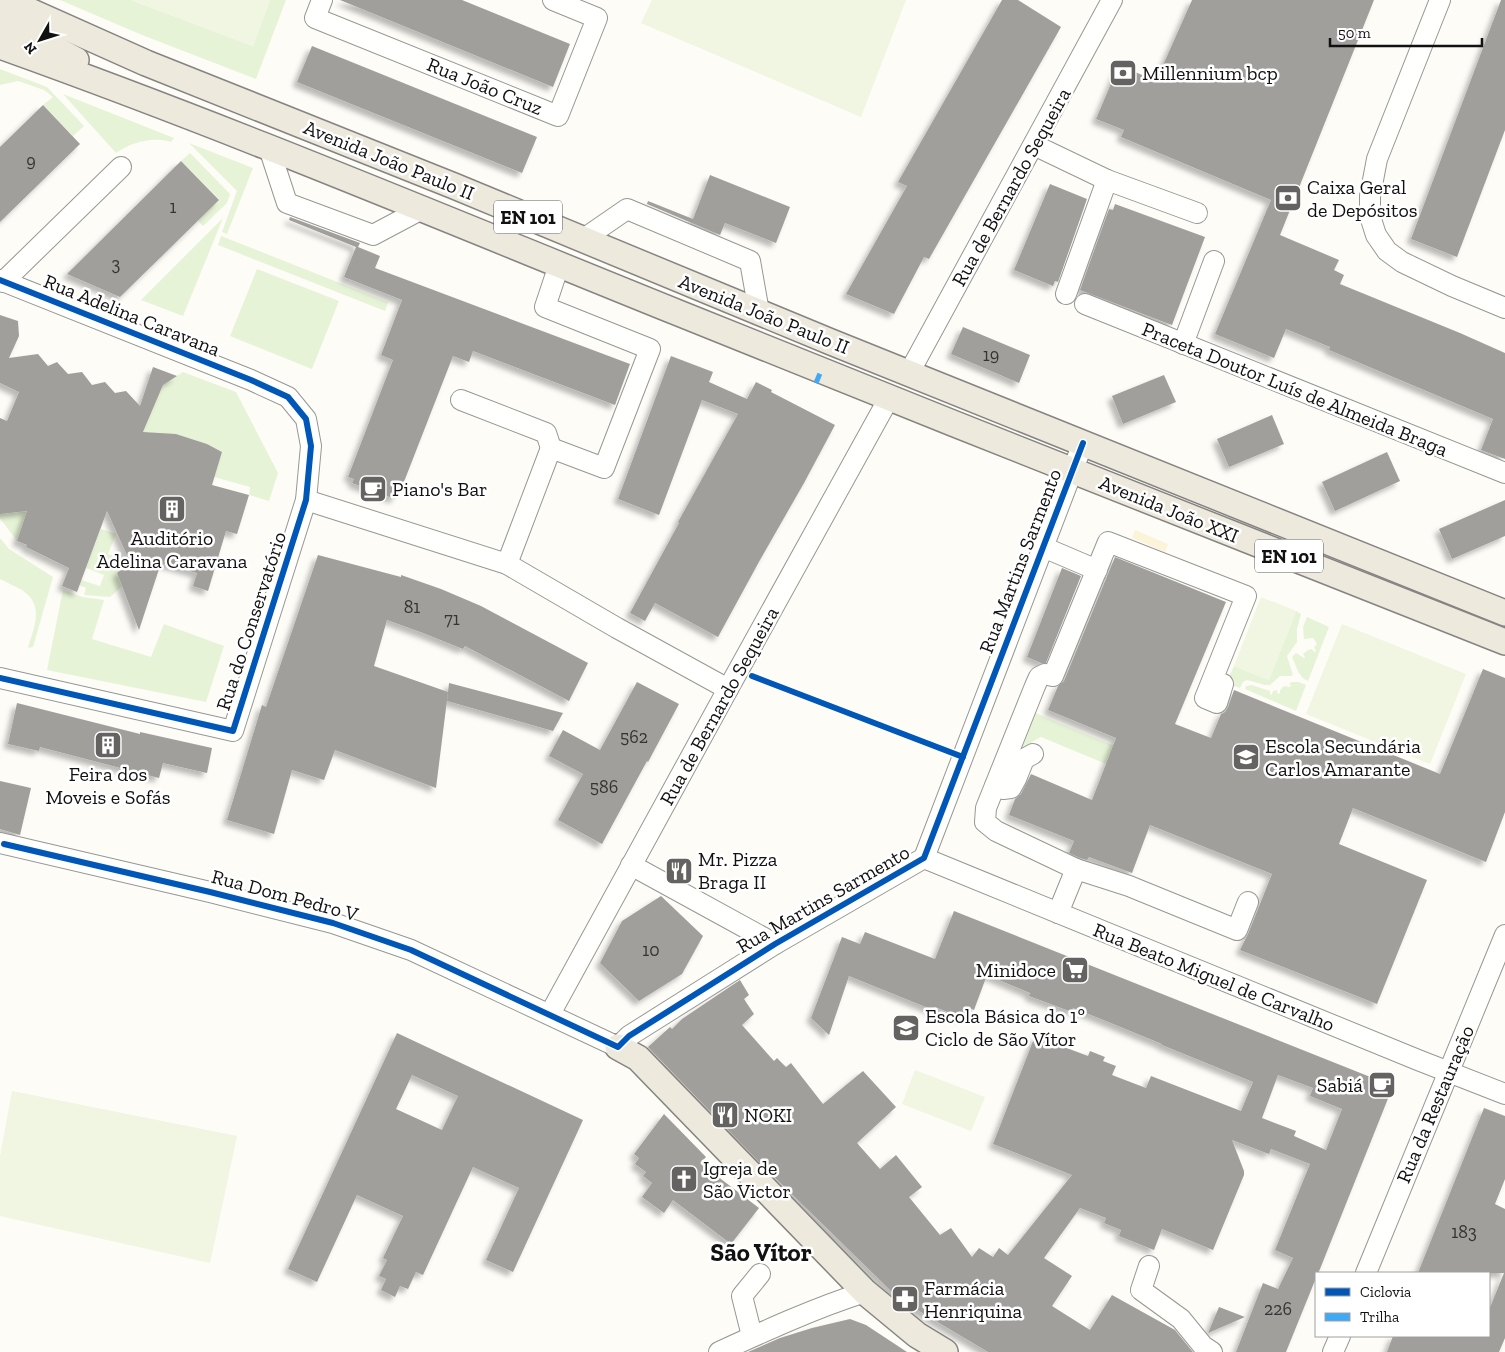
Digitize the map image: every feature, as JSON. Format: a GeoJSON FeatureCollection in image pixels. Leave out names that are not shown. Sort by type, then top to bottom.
{"type":"FeatureCollection","features":[{"type":"Feature","properties":{"kind":"main road","name":"Avenida João Paulo II"},"geometry":{"type":"LineString","coordinates":[[5,0],[146,63],[454,186],[909,373]]}},
{"type":"Feature","properties":{"kind":"main road","name":"Avenida João Paulo II"},"geometry":{"type":"LineString","coordinates":[[4,31],[146,63]]}},
{"type":"Feature","properties":{"kind":"main road","name":"Avenida João Paulo II"},"geometry":{"type":"LineString","coordinates":[[4,31],[65,54],[134,94],[422,208],[889,398]]}},
{"type":"Feature","properties":{"kind":"main road","name":"Avenida João XXI"},"geometry":{"type":"LineString","coordinates":[[909,373],[1505,613]]}},
{"type":"Feature","properties":{"kind":"main road","name":"Avenida João XXI"},"geometry":{"type":"LineString","coordinates":[[889,398],[1505,642]]}},
{"type":"Feature","properties":{"kind":"main road"},"geometry":{"type":"LineString","coordinates":[[618,1047],[638,1058],[864,1292],[917,1335],[945,1352]]}},
{"type":"Feature","properties":{"kind":"street","name":"Rua João Cruz"},"geometry":{"type":"LineString","coordinates":[[322,0],[315,18],[558,116],[597,18],[552,0]]}},
{"type":"Feature","properties":{"kind":"street"},"geometry":{"type":"LineString","coordinates":[[579,11],[598,0]]}},
{"type":"Feature","properties":{"kind":"street","name":"Rua de Bernardo Sequeira"},"geometry":{"type":"LineString","coordinates":[[909,373],[1112,0]]}},
{"type":"Feature","properties":{"kind":"street"},"geometry":{"type":"LineString","coordinates":[[1423,0],[1430,22]]}},
{"type":"Feature","properties":{"kind":"street"},"geometry":{"type":"LineString","coordinates":[[1440,0],[1377,159],[1370,196],[1370,216],[1376,235],[1387,252],[1402,262],[1452,286],[1505,308]]}},
{"type":"Feature","properties":{"kind":"street"},"geometry":{"type":"LineString","coordinates":[[1034,146],[1107,180],[1197,213]]}},
{"type":"Feature","properties":{"kind":"street"},"geometry":{"type":"LineString","coordinates":[[269,148],[287,202],[373,235],[422,208]]}},
{"type":"Feature","properties":{"kind":"street","name":"Rua Adelina Caravana"},"geometry":{"type":"LineString","coordinates":[[121,167],[2,281],[251,380]]}},
{"type":"Feature","properties":{"kind":"street"},"geometry":{"type":"LineString","coordinates":[[1066,294],[1107,180]]}},
{"type":"Feature","properties":{"kind":"street"},"geometry":{"type":"LineString","coordinates":[[582,240],[627,209],[750,261],[759,312]]}},
{"type":"Feature","properties":{"kind":"street"},"geometry":{"type":"LineString","coordinates":[[1183,344],[1214,261]]}},
{"type":"Feature","properties":{"kind":"street"},"geometry":{"type":"LineString","coordinates":[[551,448],[604,468],[650,349],[545,306],[559,265]]}},
{"type":"Feature","properties":{"kind":"street","name":"Praceta Doutor Luís de Almeida Braga"},"geometry":{"type":"LineString","coordinates":[[1085,304],[1505,473]]}},
{"type":"Feature","properties":{"kind":"street","name":"Rua do Conservatório"},"geometry":{"type":"LineString","coordinates":[[2,679],[233,731],[306,500],[311,446],[306,419],[288,397],[251,380]]}},
{"type":"Feature","properties":{"kind":"street","name":"Rua de Bernardo Sequeira"},"geometry":{"type":"LineString","coordinates":[[550,1014],[889,398]]}},
{"type":"Feature","properties":{"kind":"street"},"geometry":{"type":"LineString","coordinates":[[461,400],[546,433],[551,448],[507,564]]}},
{"type":"Feature","properties":{"kind":"street","name":"Rua Martins Sarmento"},"geometry":{"type":"LineString","coordinates":[[618,1047],[629,1036],[775,944],[924,858],[1083,443]]}},
{"type":"Feature","properties":{"kind":"street"},"geometry":{"type":"LineString","coordinates":[[306,500],[507,564],[728,689]]}},
{"type":"Feature","properties":{"kind":"street"},"geometry":{"type":"LineString","coordinates":[[1223,684],[1217,703],[1205,698],[1246,596],[1108,542],[1053,676],[1045,674],[1039,677],[1035,686],[986,808],[986,822],[996,831],[1076,868],[1129,886],[1237,930],[1248,902]]}},
{"type":"Feature","properties":{"kind":"street"},"geometry":{"type":"LineString","coordinates":[[1043,547],[1097,570]]}},
{"type":"Feature","properties":{"kind":"street"},"geometry":{"type":"LineString","coordinates":[[995,786],[1003,789],[1011,788],[1024,759],[1033,754]]}},
{"type":"Feature","properties":{"kind":"street","name":"Rua Dom Pedro V"},"geometry":{"type":"LineString","coordinates":[[0,843],[333,923],[411,950],[618,1047]]}},
{"type":"Feature","properties":{"kind":"street","name":"Rua Beato Miguel de Carvalho"},"geometry":{"type":"LineString","coordinates":[[924,858],[1505,1094]]}},
{"type":"Feature","properties":{"kind":"street"},"geometry":{"type":"LineString","coordinates":[[631,865],[775,944]]}},
{"type":"Feature","properties":{"kind":"street"},"geometry":{"type":"LineString","coordinates":[[1058,913],[1076,868]]}},
{"type":"Feature","properties":{"kind":"street","name":"Rua da Restauração"},"geometry":{"type":"LineString","coordinates":[[1366,1272],[1505,935]]}},
{"type":"Feature","properties":{"kind":"street"},"geometry":{"type":"LineString","coordinates":[[1149,1266],[1141,1290],[1181,1319],[1203,1346],[1212,1352]]}},
{"type":"Feature","properties":{"kind":"street"},"geometry":{"type":"LineString","coordinates":[[752,1336],[742,1296],[760,1274]]}},
{"type":"Feature","properties":{"kind":"street"},"geometry":{"type":"LineString","coordinates":[[719,1352],[752,1336],[864,1292]]}},
{"type":"Feature","properties":{"kind":"street"},"geometry":{"type":"LineString","coordinates":[[1333,1352],[1340,1337]]}},
{"type":"Feature","properties":{"kind":"green space"},"geometry":{"type":"Polygon","coordinates":[[[60,0],[131,0],[253,46],[270,0],[286,0],[256,79],[142,35],[60,0]]]}},
{"type":"Feature","properties":{"kind":"green space"},"geometry":{"type":"Polygon","coordinates":[[[131,0],[270,0],[253,46],[131,0]]]}},
{"type":"Feature","properties":{"kind":"green space"},"geometry":{"type":"Polygon","coordinates":[[[652,0],[906,0],[861,117],[641,23],[652,0]]]}},
{"type":"Feature","properties":{"kind":"green space"},"geometry":{"type":"Polygon","coordinates":[[[0,69],[47,87],[84,126],[73,136],[43,105],[53,97],[44,90],[18,81],[0,85],[0,69]]]}},
{"type":"Feature","properties":{"kind":"green space"},"geometry":{"type":"Polygon","coordinates":[[[63,94],[174,138],[171,142],[164,140],[143,141],[116,153],[63,94]]]}},
{"type":"Feature","properties":{"kind":"green space"},"geometry":{"type":"Polygon","coordinates":[[[189,143],[253,168],[227,234],[222,232],[237,191],[189,143]]]}},
{"type":"Feature","properties":{"kind":"green space"},"geometry":{"type":"Polygon","coordinates":[[[190,153],[230,194],[227,203],[203,226],[198,221],[219,199],[181,161],[190,153]]]}},
{"type":"Feature","properties":{"kind":"green space"},"geometry":{"type":"Polygon","coordinates":[[[223,218],[183,316],[141,300],[223,218]]]}},
{"type":"Feature","properties":{"kind":"green space"},"geometry":{"type":"Polygon","coordinates":[[[221,236],[388,302],[385,311],[218,245],[221,236]]]}},
{"type":"Feature","properties":{"kind":"green space"},"geometry":{"type":"Polygon","coordinates":[[[257,269],[339,301],[312,369],[230,336],[257,269]]]}},
{"type":"Feature","properties":{"kind":"green space"},"geometry":{"type":"Polygon","coordinates":[[[183,372],[236,392],[278,473],[269,501],[249,495],[250,487],[214,477],[222,452],[207,444],[176,434],[138,445],[165,380],[169,381],[183,372]]]}},
{"type":"Feature","properties":{"kind":"green space"},"geometry":{"type":"Polygon","coordinates":[[[59,455],[25,518],[17,541],[0,518],[0,514],[59,455]]]}},
{"type":"Feature","properties":{"kind":"green space"},"geometry":{"type":"Polygon","coordinates":[[[101,529],[116,534],[108,554],[130,562],[117,573],[122,586],[110,597],[84,595],[86,588],[79,585],[81,580],[100,586],[104,575],[86,568],[101,529]]]}},
{"type":"Feature","properties":{"kind":"green space"},"geometry":{"type":"Polygon","coordinates":[[[0,538],[9,549],[53,577],[33,647],[28,648],[35,624],[36,609],[29,596],[22,590],[0,579],[0,538]]]}},
{"type":"Feature","properties":{"kind":"green space"},"geometry":{"type":"Polygon","coordinates":[[[63,590],[83,597],[104,600],[92,639],[151,657],[164,624],[224,646],[206,702],[47,670],[63,590]]]}},
{"type":"Feature","properties":{"kind":"green space"},"geometry":{"type":"Polygon","coordinates":[[[1261,597],[1296,611],[1269,680],[1234,666],[1261,597]]]}},
{"type":"Feature","properties":{"kind":"green space"},"geometry":{"type":"Polygon","coordinates":[[[1296,611],[1301,614],[1297,629],[1297,642],[1287,656],[1293,675],[1280,676],[1270,685],[1247,680],[1243,682],[1240,688],[1226,683],[1234,666],[1269,680],[1296,611]]]}},
{"type":"Feature","properties":{"kind":"green space"},"geometry":{"type":"Polygon","coordinates":[[[1307,617],[1329,627],[1308,681],[1300,674],[1292,657],[1296,653],[1304,658],[1303,654],[1308,650],[1316,651],[1314,647],[1317,644],[1313,638],[1304,639],[1303,627],[1307,617]]]}},
{"type":"Feature","properties":{"kind":"green space"},"geometry":{"type":"Polygon","coordinates":[[[1342,624],[1466,674],[1430,764],[1306,714],[1342,624]]]}},
{"type":"Feature","properties":{"kind":"green space"},"geometry":{"type":"Polygon","coordinates":[[[1292,682],[1306,685],[1296,711],[1245,689],[1246,686],[1252,685],[1270,691],[1270,695],[1273,691],[1277,690],[1278,694],[1284,686],[1290,687],[1291,685],[1289,684],[1292,682]]]}},
{"type":"Feature","properties":{"kind":"green space"},"geometry":{"type":"Polygon","coordinates":[[[1033,712],[1160,765],[1152,783],[1041,737],[1032,742],[1008,772],[1033,712]]]}},
{"type":"Feature","properties":{"kind":"green space"},"geometry":{"type":"Polygon","coordinates":[[[915,1070],[985,1097],[971,1131],[902,1104],[915,1070]]]}},
{"type":"Feature","properties":{"kind":"green space"},"geometry":{"type":"Polygon","coordinates":[[[12,1091],[237,1136],[210,1263],[0,1216],[0,1156],[12,1091]]]}},
{"type":"Feature","properties":{"kind":"sand"},"geometry":{"type":"Polygon","coordinates":[[[1135,530],[1168,544],[1165,552],[1132,538],[1135,530]]]}},
{"type":"Feature","properties":{"kind":"building"},"geometry":{"type":"Polygon","coordinates":[[[340,0],[462,0],[570,44],[553,87],[340,0]]]}},
{"type":"Feature","properties":{"kind":"building"},"geometry":{"type":"Polygon","coordinates":[[[1002,0],[1018,0],[1061,27],[929,259],[924,257],[894,314],[846,294],[907,186],[898,182],[1002,0]]]}},
{"type":"Feature","properties":{"kind":"building"},"geometry":{"type":"Polygon","coordinates":[[[1192,0],[1374,0],[1280,235],[1339,260],[1334,270],[1344,275],[1340,284],[1505,353],[1505,459],[1481,450],[1493,419],[1329,350],[1330,347],[1286,329],[1274,358],[1215,334],[1271,200],[1121,137],[1124,130],[1096,119],[1119,65],[1156,81],[1192,0]]]}},
{"type":"Feature","properties":{"kind":"building"},"geometry":{"type":"Polygon","coordinates":[[[1501,0],[1505,0],[1505,130],[1457,257],[1411,239],[1501,0]]]}},
{"type":"Feature","properties":{"kind":"building"},"geometry":{"type":"Polygon","coordinates":[[[312,46],[537,137],[522,173],[297,82],[312,46]]]}},
{"type":"Feature","properties":{"kind":"building"},"geometry":{"type":"Polygon","coordinates":[[[43,105],[80,144],[0,222],[0,147],[43,105]]]}},
{"type":"Feature","properties":{"kind":"building"},"geometry":{"type":"Polygon","coordinates":[[[181,161],[219,200],[120,297],[67,274],[181,161]]]}},
{"type":"Feature","properties":{"kind":"building"},"geometry":{"type":"Polygon","coordinates":[[[710,175],[790,207],[776,243],[725,223],[720,235],[647,204],[648,201],[693,219],[710,175]]]}},
{"type":"Feature","properties":{"kind":"building"},"geometry":{"type":"Polygon","coordinates":[[[1050,184],[1087,199],[1058,282],[1055,281],[1053,286],[1014,270],[1050,184]]]}},
{"type":"Feature","properties":{"kind":"building"},"geometry":{"type":"Polygon","coordinates":[[[1115,204],[1205,237],[1172,325],[1080,290],[1109,209],[1113,210],[1115,204]]]}},
{"type":"Feature","properties":{"kind":"building"},"geometry":{"type":"Polygon","coordinates":[[[290,217],[360,243],[358,247],[380,256],[375,268],[630,364],[615,405],[473,351],[469,362],[453,356],[400,492],[398,490],[395,499],[352,483],[354,479],[348,477],[393,360],[381,355],[402,300],[344,277],[356,247],[289,220],[290,217]]]}},
{"type":"Feature","properties":{"kind":"building"},"geometry":{"type":"Polygon","coordinates":[[[0,315],[18,321],[19,336],[9,358],[38,354],[48,366],[57,362],[68,374],[82,372],[92,385],[105,382],[115,393],[126,391],[140,406],[153,367],[177,376],[163,385],[143,432],[176,434],[207,444],[222,452],[212,485],[249,495],[237,534],[226,531],[208,591],[193,586],[197,573],[161,563],[139,630],[117,573],[130,562],[107,511],[77,592],[62,586],[69,568],[17,541],[27,511],[0,514],[0,418],[7,421],[19,392],[0,383],[0,315]]]}},
{"type":"Feature","properties":{"kind":"building"},"geometry":{"type":"Polygon","coordinates":[[[963,327],[1030,355],[1019,383],[951,354],[963,327]]]}},
{"type":"Feature","properties":{"kind":"building"},"geometry":{"type":"Polygon","coordinates":[[[671,356],[713,372],[709,382],[747,399],[756,382],[772,390],[771,392],[835,425],[718,637],[655,603],[645,621],[630,613],[738,414],[702,400],[659,515],[618,499],[671,356]]]}},
{"type":"Feature","properties":{"kind":"building"},"geometry":{"type":"Polygon","coordinates":[[[1164,375],[1176,402],[1123,424],[1112,396],[1164,375]]]}},
{"type":"Feature","properties":{"kind":"building"},"geometry":{"type":"Polygon","coordinates":[[[1272,415],[1284,444],[1229,467],[1217,439],[1272,415]]]}},
{"type":"Feature","properties":{"kind":"building"},"geometry":{"type":"Polygon","coordinates":[[[1387,452],[1400,481],[1335,511],[1322,482],[1387,452]]]}},
{"type":"Feature","properties":{"kind":"building"},"geometry":{"type":"Polygon","coordinates":[[[1505,500],[1505,536],[1452,559],[1439,529],[1505,500]]]}},
{"type":"Feature","properties":{"kind":"building"},"geometry":{"type":"Polygon","coordinates":[[[318,555],[401,577],[401,575],[441,589],[481,606],[588,663],[569,701],[465,646],[463,649],[387,620],[374,666],[448,692],[436,788],[335,750],[324,780],[292,770],[274,834],[227,820],[262,705],[266,707],[318,555]]]}},
{"type":"Feature","properties":{"kind":"building"},"geometry":{"type":"Polygon","coordinates":[[[1115,557],[1226,602],[1175,724],[1211,738],[1221,714],[1228,707],[1234,690],[1440,774],[1483,669],[1505,678],[1505,812],[1486,862],[1353,808],[1339,844],[1427,880],[1377,1004],[1240,950],[1272,874],[1150,825],[1132,873],[1089,857],[1087,860],[1069,853],[1074,841],[1009,815],[1015,799],[1021,794],[1031,774],[1092,800],[1116,738],[1048,710],[1058,686],[1064,681],[1115,557]]]}},
{"type":"Feature","properties":{"kind":"building"},"geometry":{"type":"Polygon","coordinates":[[[1062,568],[1081,576],[1046,663],[1041,663],[1027,657],[1062,568]]]}},
{"type":"Feature","properties":{"kind":"building"},"geometry":{"type":"Polygon","coordinates":[[[637,682],[679,704],[602,844],[558,820],[583,774],[549,756],[563,730],[600,750],[637,682]]]}},
{"type":"Feature","properties":{"kind":"building"},"geometry":{"type":"Polygon","coordinates":[[[449,683],[563,713],[553,731],[447,701],[449,683]]]}},
{"type":"Feature","properties":{"kind":"building"},"geometry":{"type":"Polygon","coordinates":[[[17,703],[140,734],[140,732],[212,748],[207,773],[163,763],[159,778],[40,747],[39,751],[8,744],[17,703]]]}},
{"type":"Feature","properties":{"kind":"building"},"geometry":{"type":"Polygon","coordinates":[[[0,781],[31,788],[20,835],[0,829],[0,781]]]}},
{"type":"Feature","properties":{"kind":"building"},"geometry":{"type":"Polygon","coordinates":[[[661,896],[703,936],[682,974],[639,1001],[600,963],[622,921],[661,896]]]}},
{"type":"Feature","properties":{"kind":"building"},"geometry":{"type":"Polygon","coordinates":[[[954,911],[1393,1086],[1320,1269],[1318,1272],[1315,1272],[1315,1280],[1286,1352],[1236,1352],[1263,1283],[1278,1289],[1293,1258],[1275,1250],[1310,1164],[1271,1149],[1269,1154],[1232,1140],[1244,1175],[1213,1250],[1162,1229],[1154,1250],[1119,1236],[1121,1230],[1104,1223],[1106,1218],[1080,1208],[1044,1258],[1072,1276],[1052,1306],[1090,1330],[1112,1295],[1175,1330],[1193,1352],[988,1352],[909,1305],[891,1291],[760,1163],[648,1047],[670,1027],[672,1029],[682,1019],[740,980],[749,995],[744,999],[754,1014],[742,1025],[774,1061],[777,1058],[786,1067],[791,1063],[823,1104],[863,1071],[896,1107],[857,1143],[880,1169],[896,1155],[922,1187],[909,1197],[940,1235],[951,1228],[972,1257],[979,1248],[993,1257],[999,1248],[1008,1255],[1072,1175],[993,1144],[1035,1036],[1088,1056],[1090,1051],[1105,1057],[1103,1061],[1116,1066],[1112,1075],[1146,1088],[1151,1076],[1241,1111],[1253,1082],[1073,1008],[1072,1012],[1029,996],[1030,993],[987,975],[974,1010],[967,1007],[963,1018],[935,1007],[933,1010],[849,976],[829,1035],[811,1018],[842,937],[860,944],[865,932],[935,959],[954,911]],[[1278,1075],[1262,1118],[1296,1131],[1294,1136],[1326,1150],[1342,1109],[1310,1096],[1313,1088],[1278,1075]]]}},
{"type":"Feature","properties":{"kind":"building"},"geometry":{"type":"Polygon","coordinates":[[[397,1033],[583,1120],[513,1272],[486,1260],[519,1188],[473,1167],[423,1275],[416,1272],[408,1289],[400,1286],[395,1297],[381,1290],[386,1279],[379,1276],[387,1260],[383,1258],[403,1216],[357,1195],[317,1282],[288,1269],[397,1033]],[[412,1075],[396,1109],[442,1130],[458,1096],[412,1075]]]}},
{"type":"Feature","properties":{"kind":"building"},"geometry":{"type":"Polygon","coordinates":[[[1484,1108],[1505,1116],[1505,1179],[1495,1204],[1505,1209],[1505,1338],[1499,1352],[1387,1352],[1393,1337],[1490,1337],[1490,1308],[1504,1273],[1418,1272],[1484,1108]]]}},
{"type":"Feature","properties":{"kind":"building","name":"Igreja de São Victor"},"geometry":{"type":"Polygon","coordinates":[[[664,1114],[706,1157],[700,1163],[759,1208],[731,1244],[673,1200],[664,1213],[642,1197],[652,1183],[643,1176],[646,1172],[635,1164],[639,1158],[634,1154],[664,1114]]]}},
{"type":"Feature","properties":{"kind":"building"},"geometry":{"type":"Polygon","coordinates":[[[1219,1307],[1245,1317],[1208,1333],[1219,1307]]]}},
{"type":"Feature","properties":{"kind":"building"},"geometry":{"type":"Polygon","coordinates":[[[850,1319],[866,1325],[907,1352],[748,1352],[780,1338],[850,1319]]]}},
{"type":"Feature","properties":{"kind":"marked path"},"geometry":{"type":"LineString","coordinates":[[816,383],[821,371]]}},
{"type":"Feature","properties":{"kind":"cycle path"},"geometry":{"type":"LineString","coordinates":[[0,280],[251,380],[288,397],[306,419],[311,446],[306,500],[233,731],[0,678]]}},
{"type":"Feature","properties":{"kind":"cycle path"},"geometry":{"type":"LineString","coordinates":[[4,844],[333,923],[411,950],[618,1047],[629,1036],[775,944],[924,858],[1083,443]]}},
{"type":"Feature","properties":{"kind":"cycle path"},"geometry":{"type":"LineString","coordinates":[[752,676],[963,757]]}},
{"type":"Feature","properties":{"kind":"place","name":"Millennium bcp"},"geometry":{"type":"Point","coordinates":[1123,73]}},
{"type":"Feature","properties":{"kind":"place","name":"Caixa Geral de Depósitos"},"geometry":{"type":"Point","coordinates":[1288,198]}},
{"type":"Feature","properties":{"kind":"place","name":"Piano's Bar"},"geometry":{"type":"Point","coordinates":[373,489]}},
{"type":"Feature","properties":{"kind":"place","name":"Auditório Adelina Caravana"},"geometry":{"type":"Point","coordinates":[172,509]}},
{"type":"Feature","properties":{"kind":"place","name":"Feira dos Moveis e Sofás"},"geometry":{"type":"Point","coordinates":[108,745]}},
{"type":"Feature","properties":{"kind":"place","name":"Escola Secundária Carlos Amarante"},"geometry":{"type":"Point","coordinates":[1246,757]}},
{"type":"Feature","properties":{"kind":"place","name":"Mr. Pizza Braga II"},"geometry":{"type":"Point","coordinates":[679,871]}},
{"type":"Feature","properties":{"kind":"place","name":"Minidoce"},"geometry":{"type":"Point","coordinates":[1075,970]}},
{"type":"Feature","properties":{"kind":"place","name":"Escola Básica do 1º Ciclo de São Vítor"},"geometry":{"type":"Point","coordinates":[906,1028]}},
{"type":"Feature","properties":{"kind":"place","name":"Sabiá"},"geometry":{"type":"Point","coordinates":[1382,1085]}},
{"type":"Feature","properties":{"kind":"place","name":"NOKI"},"geometry":{"type":"Point","coordinates":[725,1115]}},
{"type":"Feature","properties":{"kind":"place","name":"Igreja de São Victor"},"geometry":{"type":"Point","coordinates":[684,1179]}},
{"type":"Feature","properties":{"kind":"place","name":"Farmácia Henriquina"},"geometry":{"type":"Point","coordinates":[905,1299]}},
{"type":"Feature","properties":{"kind":"district","name":"São Vítor"},"geometry":{"type":"Point","coordinates":[761,1252]}}]}
